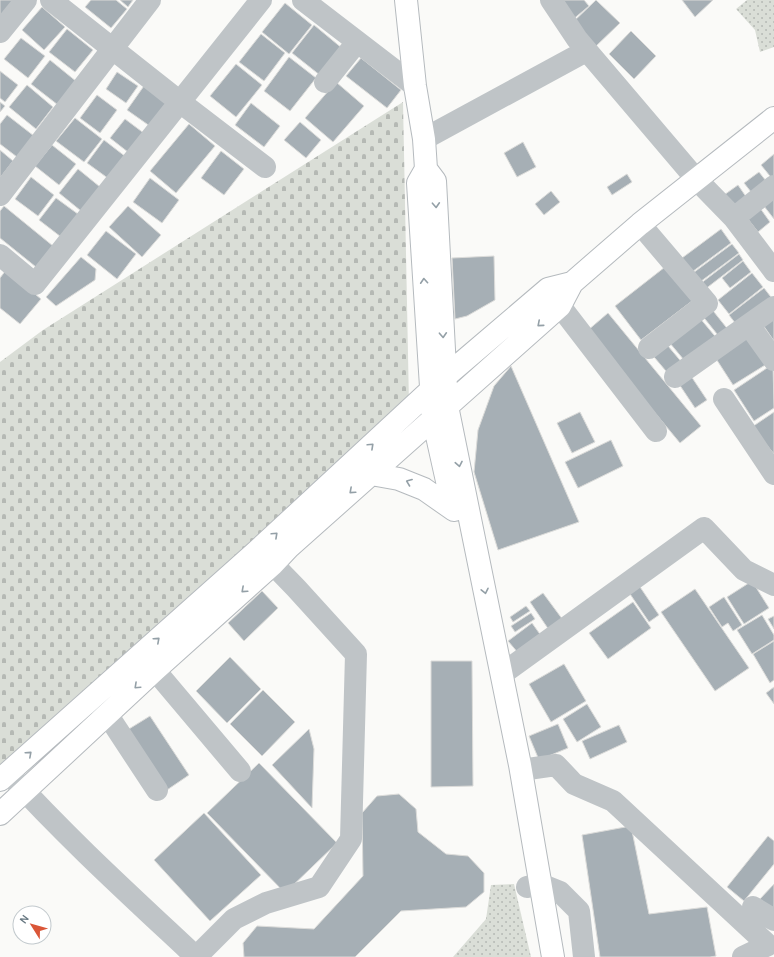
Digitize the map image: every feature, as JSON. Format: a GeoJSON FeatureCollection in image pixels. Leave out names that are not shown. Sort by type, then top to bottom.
{"type":"FeatureCollection","features":[{"type":"Feature","properties":{"kind":"main road"},"geometry":{"type":"LineString","coordinates":[[406,0],[415,86],[424,139],[426,169],[435,181],[438,383],[440,412],[454,510],[506,768],[553,957]]}},
{"type":"Feature","properties":{"kind":"main road"},"geometry":{"type":"LineString","coordinates":[[266,557],[289,547],[560,306],[572,283],[640,224],[774,118]]}},
{"type":"Feature","properties":{"kind":"main road"},"geometry":{"type":"LineString","coordinates":[[4,777],[94,697],[148,662],[266,557],[438,383],[548,289],[572,283]]}},
{"type":"Feature","properties":{"kind":"main road"},"geometry":{"type":"LineString","coordinates":[[440,412],[502,674],[521,770],[534,885],[538,957]]}},
{"type":"Feature","properties":{"kind":"main road"},"geometry":{"type":"LineString","coordinates":[[371,474],[399,479],[424,488],[454,510]]}},
{"type":"Feature","properties":{"kind":"main road"},"geometry":{"type":"LineString","coordinates":[[0,814],[107,714],[148,662]]}},
{"type":"Feature","properties":{"kind":"street"},"geometry":{"type":"LineString","coordinates":[[0,32],[26,0]]}},
{"type":"Feature","properties":{"kind":"street"},"geometry":{"type":"LineString","coordinates":[[51,0],[265,167]]}},
{"type":"Feature","properties":{"kind":"street"},"geometry":{"type":"LineString","coordinates":[[0,195],[150,0]]}},
{"type":"Feature","properties":{"kind":"street"},"geometry":{"type":"LineString","coordinates":[[0,256],[35,284],[261,0]]}},
{"type":"Feature","properties":{"kind":"street"},"geometry":{"type":"LineString","coordinates":[[303,0],[415,86]]}},
{"type":"Feature","properties":{"kind":"street"},"geometry":{"type":"LineString","coordinates":[[551,0],[586,51],[696,179],[734,218],[774,270]]}},
{"type":"Feature","properties":{"kind":"street"},"geometry":{"type":"LineString","coordinates":[[325,82],[357,42]]}},
{"type":"Feature","properties":{"kind":"street"},"geometry":{"type":"LineString","coordinates":[[424,139],[586,51]]}},
{"type":"Feature","properties":{"kind":"street"},"geometry":{"type":"LineString","coordinates":[[734,218],[774,186]]}},
{"type":"Feature","properties":{"kind":"street"},"geometry":{"type":"LineString","coordinates":[[640,224],[707,303],[649,348]]}},
{"type":"Feature","properties":{"kind":"street"},"geometry":{"type":"LineString","coordinates":[[560,306],[656,431]]}},
{"type":"Feature","properties":{"kind":"street"},"geometry":{"type":"LineString","coordinates":[[675,378],[774,307]]}},
{"type":"Feature","properties":{"kind":"street"},"geometry":{"type":"LineString","coordinates":[[749,325],[774,360]]}},
{"type":"Feature","properties":{"kind":"street"},"geometry":{"type":"LineString","coordinates":[[724,399],[774,474]]}},
{"type":"Feature","properties":{"kind":"street"},"geometry":{"type":"LineString","coordinates":[[502,674],[704,528],[744,570],[774,585]]}},
{"type":"Feature","properties":{"kind":"street"},"geometry":{"type":"LineString","coordinates":[[4,777],[24,791],[101,868],[196,957],[234,919],[266,902],[319,888],[351,839],[356,654],[266,557]]}},
{"type":"Feature","properties":{"kind":"street"},"geometry":{"type":"LineString","coordinates":[[148,662],[240,771]]}},
{"type":"Feature","properties":{"kind":"street"},"geometry":{"type":"LineString","coordinates":[[94,697],[107,714],[157,790]]}},
{"type":"Feature","properties":{"kind":"street"},"geometry":{"type":"LineString","coordinates":[[521,770],[556,765],[574,784],[613,801],[768,945],[743,957]]}},
{"type":"Feature","properties":{"kind":"street"},"geometry":{"type":"LineString","coordinates":[[534,885],[560,892],[579,911],[584,957]]}},
{"type":"Feature","properties":{"kind":"street"},"geometry":{"type":"LineString","coordinates":[[753,907],[774,920]]}},
{"type":"Feature","properties":{"kind":"green space"},"geometry":{"type":"Polygon","coordinates":[[[747,0],[774,0],[774,47],[760,52],[755,30],[736,9],[747,0]]]}},
{"type":"Feature","properties":{"kind":"green space"},"geometry":{"type":"Polygon","coordinates":[[[403,102],[409,404],[140,640],[0,766],[0,362],[43,330],[403,102]]]}},
{"type":"Feature","properties":{"kind":"green space"},"geometry":{"type":"Polygon","coordinates":[[[514,884],[531,957],[453,957],[486,919],[491,885],[514,884]]]}},
{"type":"Feature","properties":{"kind":"building"},"geometry":{"type":"Polygon","coordinates":[[[0,0],[17,0],[0,22],[0,0]]]}},
{"type":"Feature","properties":{"kind":"building"},"geometry":{"type":"Polygon","coordinates":[[[91,0],[116,0],[127,9],[111,28],[85,7],[91,0]]]}},
{"type":"Feature","properties":{"kind":"building"},"geometry":{"type":"Polygon","coordinates":[[[120,0],[133,0],[128,7],[120,0]]]}},
{"type":"Feature","properties":{"kind":"building"},"geometry":{"type":"Polygon","coordinates":[[[555,0],[584,0],[589,6],[571,21],[555,0]]]}},
{"type":"Feature","properties":{"kind":"building"},"geometry":{"type":"Polygon","coordinates":[[[596,0],[620,23],[594,48],[571,24],[596,0]]]}},
{"type":"Feature","properties":{"kind":"building"},"geometry":{"type":"Polygon","coordinates":[[[682,0],[713,0],[695,17],[682,0]]]}},
{"type":"Feature","properties":{"kind":"building"},"geometry":{"type":"Polygon","coordinates":[[[285,3],[312,25],[289,54],[262,32],[285,3]]]}},
{"type":"Feature","properties":{"kind":"building"},"geometry":{"type":"Polygon","coordinates":[[[42,7],[65,27],[44,50],[22,30],[42,7]]]}},
{"type":"Feature","properties":{"kind":"building"},"geometry":{"type":"Polygon","coordinates":[[[314,25],[343,49],[321,76],[292,53],[314,25]]]}},
{"type":"Feature","properties":{"kind":"building"},"geometry":{"type":"Polygon","coordinates":[[[67,29],[93,50],[75,72],[49,52],[67,29]]]}},
{"type":"Feature","properties":{"kind":"building"},"geometry":{"type":"Polygon","coordinates":[[[631,31],[656,56],[634,79],[609,54],[631,31]]]}},
{"type":"Feature","properties":{"kind":"building"},"geometry":{"type":"Polygon","coordinates":[[[261,34],[285,53],[264,81],[239,62],[261,34]]]}},
{"type":"Feature","properties":{"kind":"building"},"geometry":{"type":"Polygon","coordinates":[[[21,38],[45,56],[28,78],[4,59],[21,38]]]}},
{"type":"Feature","properties":{"kind":"building"},"geometry":{"type":"Polygon","coordinates":[[[289,57],[316,78],[290,111],[264,91],[289,57]]]}},
{"type":"Feature","properties":{"kind":"building"},"geometry":{"type":"Polygon","coordinates":[[[361,58],[401,90],[387,108],[346,76],[361,58]]]}},
{"type":"Feature","properties":{"kind":"building"},"geometry":{"type":"Polygon","coordinates":[[[50,60],[77,82],[58,105],[31,84],[50,60]]]}},
{"type":"Feature","properties":{"kind":"building"},"geometry":{"type":"Polygon","coordinates":[[[236,64],[262,85],[236,117],[210,96],[236,64]]]}},
{"type":"Feature","properties":{"kind":"building"},"geometry":{"type":"Polygon","coordinates":[[[0,71],[18,85],[5,102],[0,98],[0,71]]]}},
{"type":"Feature","properties":{"kind":"building"},"geometry":{"type":"Polygon","coordinates":[[[117,72],[138,86],[126,103],[106,89],[117,72]]]}},
{"type":"Feature","properties":{"kind":"building"},"geometry":{"type":"Polygon","coordinates":[[[336,82],[364,106],[333,142],[305,118],[336,82]]]}},
{"type":"Feature","properties":{"kind":"building"},"geometry":{"type":"Polygon","coordinates":[[[146,83],[174,102],[154,129],[127,110],[146,83]]]}},
{"type":"Feature","properties":{"kind":"building"},"geometry":{"type":"Polygon","coordinates":[[[27,85],[53,107],[36,129],[9,107],[27,85]]]}},
{"type":"Feature","properties":{"kind":"building"},"geometry":{"type":"Polygon","coordinates":[[[97,95],[117,110],[100,133],[80,118],[97,95]]]}},
{"type":"Feature","properties":{"kind":"building"},"geometry":{"type":"Polygon","coordinates":[[[0,102],[5,106],[0,112],[0,102]]]}},
{"type":"Feature","properties":{"kind":"building"},"geometry":{"type":"Polygon","coordinates":[[[251,103],[280,126],[264,147],[235,125],[251,103]]]}},
{"type":"Feature","properties":{"kind":"building"},"geometry":{"type":"Polygon","coordinates":[[[7,115],[34,136],[17,157],[0,144],[0,124],[7,115]]]}},
{"type":"Feature","properties":{"kind":"building"},"geometry":{"type":"Polygon","coordinates":[[[75,118],[102,139],[84,162],[56,141],[75,118]]]}},
{"type":"Feature","properties":{"kind":"building"},"geometry":{"type":"Polygon","coordinates":[[[125,119],[149,137],[133,156],[110,138],[125,119]]]}},
{"type":"Feature","properties":{"kind":"building"},"geometry":{"type":"Polygon","coordinates":[[[300,122],[321,140],[306,158],[284,140],[300,122]]]}},
{"type":"Feature","properties":{"kind":"building"},"geometry":{"type":"Polygon","coordinates":[[[189,124],[215,146],[176,193],[150,171],[189,124]]]}},
{"type":"Feature","properties":{"kind":"building"},"geometry":{"type":"Polygon","coordinates":[[[104,140],[126,157],[109,179],[87,163],[104,140]]]}},
{"type":"Feature","properties":{"kind":"building"},"geometry":{"type":"Polygon","coordinates":[[[523,142],[536,167],[517,177],[504,153],[523,142]]]}},
{"type":"Feature","properties":{"kind":"building"},"geometry":{"type":"Polygon","coordinates":[[[52,145],[76,164],[59,185],[35,166],[52,145]]]}},
{"type":"Feature","properties":{"kind":"building"},"geometry":{"type":"Polygon","coordinates":[[[0,150],[13,161],[0,178],[0,150]]]}},
{"type":"Feature","properties":{"kind":"building"},"geometry":{"type":"Polygon","coordinates":[[[221,151],[244,169],[224,195],[201,178],[221,151]]]}},
{"type":"Feature","properties":{"kind":"building"},"geometry":{"type":"Polygon","coordinates":[[[774,154],[774,181],[761,165],[774,154]]]}},
{"type":"Feature","properties":{"kind":"building"},"geometry":{"type":"Polygon","coordinates":[[[78,169],[105,191],[86,215],[59,193],[78,169]]]}},
{"type":"Feature","properties":{"kind":"building"},"geometry":{"type":"Polygon","coordinates":[[[759,172],[770,186],[755,197],[744,183],[759,172]]]}},
{"type":"Feature","properties":{"kind":"building"},"geometry":{"type":"Polygon","coordinates":[[[627,174],[632,182],[612,195],[607,187],[627,174]]]}},
{"type":"Feature","properties":{"kind":"building"},"geometry":{"type":"Polygon","coordinates":[[[31,177],[54,195],[38,216],[15,199],[31,177]]]}},
{"type":"Feature","properties":{"kind":"building"},"geometry":{"type":"Polygon","coordinates":[[[150,178],[179,200],[162,223],[133,202],[150,178]]]}},
{"type":"Feature","properties":{"kind":"building"},"geometry":{"type":"Polygon","coordinates":[[[738,185],[749,201],[734,211],[724,195],[738,185]]]}},
{"type":"Feature","properties":{"kind":"building"},"geometry":{"type":"Polygon","coordinates":[[[551,191],[560,202],[544,215],[535,204],[551,191]]]}},
{"type":"Feature","properties":{"kind":"building"},"geometry":{"type":"Polygon","coordinates":[[[774,191],[774,219],[760,201],[774,191]]]}},
{"type":"Feature","properties":{"kind":"building"},"geometry":{"type":"Polygon","coordinates":[[[56,198],[82,217],[65,240],[39,220],[56,198]]]}},
{"type":"Feature","properties":{"kind":"building"},"geometry":{"type":"Polygon","coordinates":[[[4,206],[53,246],[36,267],[0,238],[0,211],[4,206]]]}},
{"type":"Feature","properties":{"kind":"building"},"geometry":{"type":"Polygon","coordinates":[[[128,206],[161,235],[142,257],[109,227],[128,206]]]}},
{"type":"Feature","properties":{"kind":"building"},"geometry":{"type":"Polygon","coordinates":[[[760,208],[770,222],[758,232],[747,218],[760,208]]]}},
{"type":"Feature","properties":{"kind":"building"},"geometry":{"type":"Polygon","coordinates":[[[721,229],[731,243],[692,272],[682,258],[721,229]]]}},
{"type":"Feature","properties":{"kind":"building"},"geometry":{"type":"Polygon","coordinates":[[[106,231],[136,254],[117,279],[87,255],[106,231]]]}},
{"type":"Feature","properties":{"kind":"building"},"geometry":{"type":"Polygon","coordinates":[[[732,244],[739,253],[700,282],[693,273],[732,244]]]}},
{"type":"Feature","properties":{"kind":"building"},"geometry":{"type":"Polygon","coordinates":[[[739,254],[743,260],[704,290],[700,284],[739,254]]]}},
{"type":"Feature","properties":{"kind":"building"},"geometry":{"type":"Polygon","coordinates":[[[494,256],[495,300],[467,316],[455,319],[452,258],[494,256]]]}},
{"type":"Feature","properties":{"kind":"building"},"geometry":{"type":"Polygon","coordinates":[[[81,257],[96,269],[95,280],[56,306],[46,297],[81,257]]]}},
{"type":"Feature","properties":{"kind":"building"},"geometry":{"type":"Polygon","coordinates":[[[743,261],[751,272],[730,288],[722,278],[743,261]]]}},
{"type":"Feature","properties":{"kind":"building"},"geometry":{"type":"Polygon","coordinates":[[[665,267],[692,301],[641,340],[615,306],[665,267]]]}},
{"type":"Feature","properties":{"kind":"building"},"geometry":{"type":"Polygon","coordinates":[[[6,270],[41,299],[20,324],[0,308],[0,278],[6,270]]]}},
{"type":"Feature","properties":{"kind":"building"},"geometry":{"type":"Polygon","coordinates":[[[752,273],[763,287],[729,314],[718,300],[752,273]]]}},
{"type":"Feature","properties":{"kind":"building"},"geometry":{"type":"Polygon","coordinates":[[[764,288],[774,301],[739,328],[729,315],[764,288]]]}},
{"type":"Feature","properties":{"kind":"building"},"geometry":{"type":"Polygon","coordinates":[[[710,307],[730,332],[721,339],[701,314],[710,307]]]}},
{"type":"Feature","properties":{"kind":"building"},"geometry":{"type":"Polygon","coordinates":[[[608,313],[701,426],[680,443],[587,331],[608,313]]]}},
{"type":"Feature","properties":{"kind":"building"},"geometry":{"type":"Polygon","coordinates":[[[699,317],[719,341],[689,366],[669,342],[699,317]]]}},
{"type":"Feature","properties":{"kind":"building"},"geometry":{"type":"Polygon","coordinates":[[[774,317],[774,341],[763,325],[774,317]]]}},
{"type":"Feature","properties":{"kind":"building"},"geometry":{"type":"Polygon","coordinates":[[[749,330],[770,362],[733,385],[713,354],[749,330]]]}},
{"type":"Feature","properties":{"kind":"building"},"geometry":{"type":"Polygon","coordinates":[[[663,340],[684,365],[671,377],[649,351],[663,340]]]}},
{"type":"Feature","properties":{"kind":"building"},"geometry":{"type":"Polygon","coordinates":[[[773,364],[774,408],[754,421],[734,390],[773,364]]]}},
{"type":"Feature","properties":{"kind":"building"},"geometry":{"type":"Polygon","coordinates":[[[511,366],[579,522],[498,550],[474,472],[478,430],[494,386],[511,366]]]}},
{"type":"Feature","properties":{"kind":"building"},"geometry":{"type":"Polygon","coordinates":[[[691,376],[707,400],[695,408],[679,384],[691,376]]]}},
{"type":"Feature","properties":{"kind":"building"},"geometry":{"type":"Polygon","coordinates":[[[580,412],[595,442],[572,453],[557,423],[580,412]]]}},
{"type":"Feature","properties":{"kind":"building"},"geometry":{"type":"Polygon","coordinates":[[[774,412],[774,454],[752,427],[774,412]]]}},
{"type":"Feature","properties":{"kind":"building"},"geometry":{"type":"Polygon","coordinates":[[[611,440],[623,466],[578,488],[565,462],[611,440]]]}},
{"type":"Feature","properties":{"kind":"building"},"geometry":{"type":"Polygon","coordinates":[[[752,581],[769,608],[744,624],[727,597],[752,581]]]}},
{"type":"Feature","properties":{"kind":"building"},"geometry":{"type":"Polygon","coordinates":[[[638,584],[659,615],[649,622],[628,591],[638,584]]]}},
{"type":"Feature","properties":{"kind":"building"},"geometry":{"type":"Polygon","coordinates":[[[695,589],[749,668],[715,691],[661,612],[695,589]]]}},
{"type":"Feature","properties":{"kind":"building"},"geometry":{"type":"Polygon","coordinates":[[[262,591],[278,608],[244,641],[228,623],[262,591]]]}},
{"type":"Feature","properties":{"kind":"building"},"geometry":{"type":"Polygon","coordinates":[[[543,593],[563,620],[549,630],[530,602],[543,593]]]}},
{"type":"Feature","properties":{"kind":"building"},"geometry":{"type":"Polygon","coordinates":[[[724,597],[742,625],[733,631],[728,623],[722,627],[709,607],[724,597]]]}},
{"type":"Feature","properties":{"kind":"building"},"geometry":{"type":"Polygon","coordinates":[[[633,602],[651,628],[608,659],[589,633],[633,602]]]}},
{"type":"Feature","properties":{"kind":"building"},"geometry":{"type":"Polygon","coordinates":[[[526,606],[530,611],[513,622],[510,617],[526,606]]]}},
{"type":"Feature","properties":{"kind":"building"},"geometry":{"type":"Polygon","coordinates":[[[531,613],[535,619],[515,632],[511,626],[531,613]]]}},
{"type":"Feature","properties":{"kind":"building"},"geometry":{"type":"Polygon","coordinates":[[[762,615],[774,635],[774,640],[752,654],[737,630],[762,615]]]}},
{"type":"Feature","properties":{"kind":"building"},"geometry":{"type":"Polygon","coordinates":[[[774,616],[774,629],[768,619],[774,616]]]}},
{"type":"Feature","properties":{"kind":"building"},"geometry":{"type":"Polygon","coordinates":[[[532,623],[542,637],[519,654],[508,641],[532,623]]]}},
{"type":"Feature","properties":{"kind":"building"},"geometry":{"type":"Polygon","coordinates":[[[774,641],[774,680],[770,683],[753,654],[774,641]]]}},
{"type":"Feature","properties":{"kind":"building"},"geometry":{"type":"Polygon","coordinates":[[[230,657],[261,689],[227,723],[196,691],[230,657]]]}},
{"type":"Feature","properties":{"kind":"building"},"geometry":{"type":"Polygon","coordinates":[[[431,661],[472,661],[473,786],[431,787],[431,661]]]}},
{"type":"Feature","properties":{"kind":"building"},"geometry":{"type":"Polygon","coordinates":[[[564,664],[586,701],[551,722],[529,684],[564,664]]]}},
{"type":"Feature","properties":{"kind":"building"},"geometry":{"type":"Polygon","coordinates":[[[774,687],[774,704],[766,693],[774,687]]]}},
{"type":"Feature","properties":{"kind":"building"},"geometry":{"type":"Polygon","coordinates":[[[263,690],[295,722],[262,756],[230,724],[263,690]]]}},
{"type":"Feature","properties":{"kind":"building"},"geometry":{"type":"Polygon","coordinates":[[[587,704],[601,727],[577,742],[563,719],[587,704]]]}},
{"type":"Feature","properties":{"kind":"building"},"geometry":{"type":"Polygon","coordinates":[[[150,716],[189,775],[164,792],[124,732],[150,716]]]}},
{"type":"Feature","properties":{"kind":"building"},"geometry":{"type":"Polygon","coordinates":[[[558,724],[568,748],[539,760],[529,736],[558,724]]]}},
{"type":"Feature","properties":{"kind":"building"},"geometry":{"type":"Polygon","coordinates":[[[619,725],[627,742],[590,759],[582,741],[619,725]]]}},
{"type":"Feature","properties":{"kind":"building"},"geometry":{"type":"Polygon","coordinates":[[[309,729],[314,749],[312,808],[272,765],[309,729]]]}},
{"type":"Feature","properties":{"kind":"building"},"geometry":{"type":"Polygon","coordinates":[[[259,763],[337,843],[285,893],[207,813],[259,763]]]}},
{"type":"Feature","properties":{"kind":"building"},"geometry":{"type":"Polygon","coordinates":[[[399,794],[416,809],[418,832],[446,854],[468,856],[484,873],[484,892],[466,907],[401,911],[355,957],[244,957],[243,943],[257,926],[314,929],[363,876],[362,813],[377,796],[399,794]]]}},
{"type":"Feature","properties":{"kind":"building"},"geometry":{"type":"Polygon","coordinates":[[[204,813],[261,875],[210,921],[154,860],[204,813]]]}},
{"type":"Feature","properties":{"kind":"building"},"geometry":{"type":"Polygon","coordinates":[[[631,826],[649,914],[707,907],[716,956],[600,957],[582,835],[631,826]]]}},
{"type":"Feature","properties":{"kind":"building"},"geometry":{"type":"Polygon","coordinates":[[[768,836],[774,841],[774,864],[744,901],[727,887],[768,836]]]}},
{"type":"Feature","properties":{"kind":"building"},"geometry":{"type":"Polygon","coordinates":[[[774,884],[774,914],[759,900],[774,884]]]}}]}
